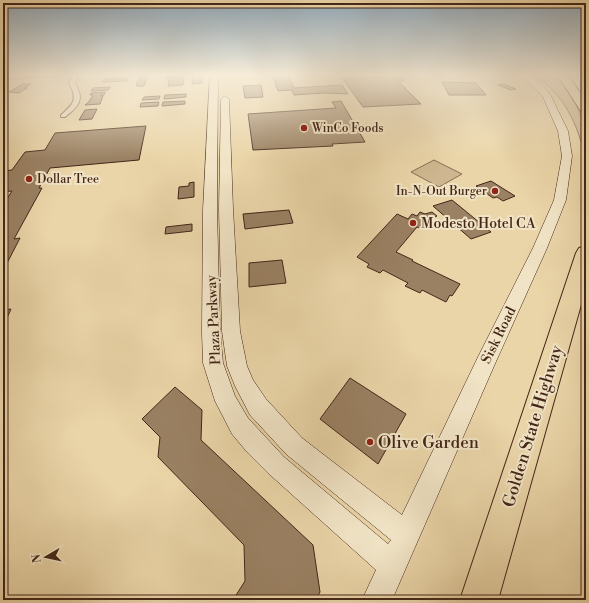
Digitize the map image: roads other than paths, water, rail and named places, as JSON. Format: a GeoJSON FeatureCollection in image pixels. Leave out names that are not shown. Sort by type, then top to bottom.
{"type":"FeatureCollection","features":[{"type":"Feature","properties":{"kind":"highway","name":"Golden State Highway"},"geometry":{"type":"LineString","coordinates":[[480,600],[586,253]]}},
{"type":"Feature","properties":{"kind":"street"},"geometry":{"type":"LineString","coordinates":[[62,116],[72,108],[75,102]]}},
{"type":"Feature","properties":{"kind":"street","name":"Plaza Parkway"},"geometry":{"type":"LineString","coordinates":[[213,102],[210,210],[211,332],[213,363],[226,401],[240,426],[276,465],[392,565]]}},
{"type":"Feature","properties":{"kind":"street","name":"Plaza Parkway"},"geometry":{"type":"LineString","coordinates":[[224,102],[232,346],[237,366],[245,386],[258,407],[294,446],[406,535]]}},
{"type":"Feature","properties":{"kind":"street","name":"Sisk Road"},"geometry":{"type":"LineString","coordinates":[[377,600],[484,365],[540,248],[560,200],[567,156],[563,131],[550,102]]}},
{"type":"Feature","properties":{"kind":"place","name":"WinCo Foods"},"geometry":{"type":"Point","coordinates":[304,128]}},
{"type":"Feature","properties":{"kind":"place","name":"Dollar Tree"},"geometry":{"type":"Point","coordinates":[29,179]}},
{"type":"Feature","properties":{"kind":"place","name":"In-N-Out Burger"},"geometry":{"type":"Point","coordinates":[495,191]}},
{"type":"Feature","properties":{"kind":"place","name":"Modesto Hotel CA"},"geometry":{"type":"Point","coordinates":[413,223]}},
{"type":"Feature","properties":{"kind":"place","name":"Olive Garden"},"geometry":{"type":"Point","coordinates":[370,442]}}]}
